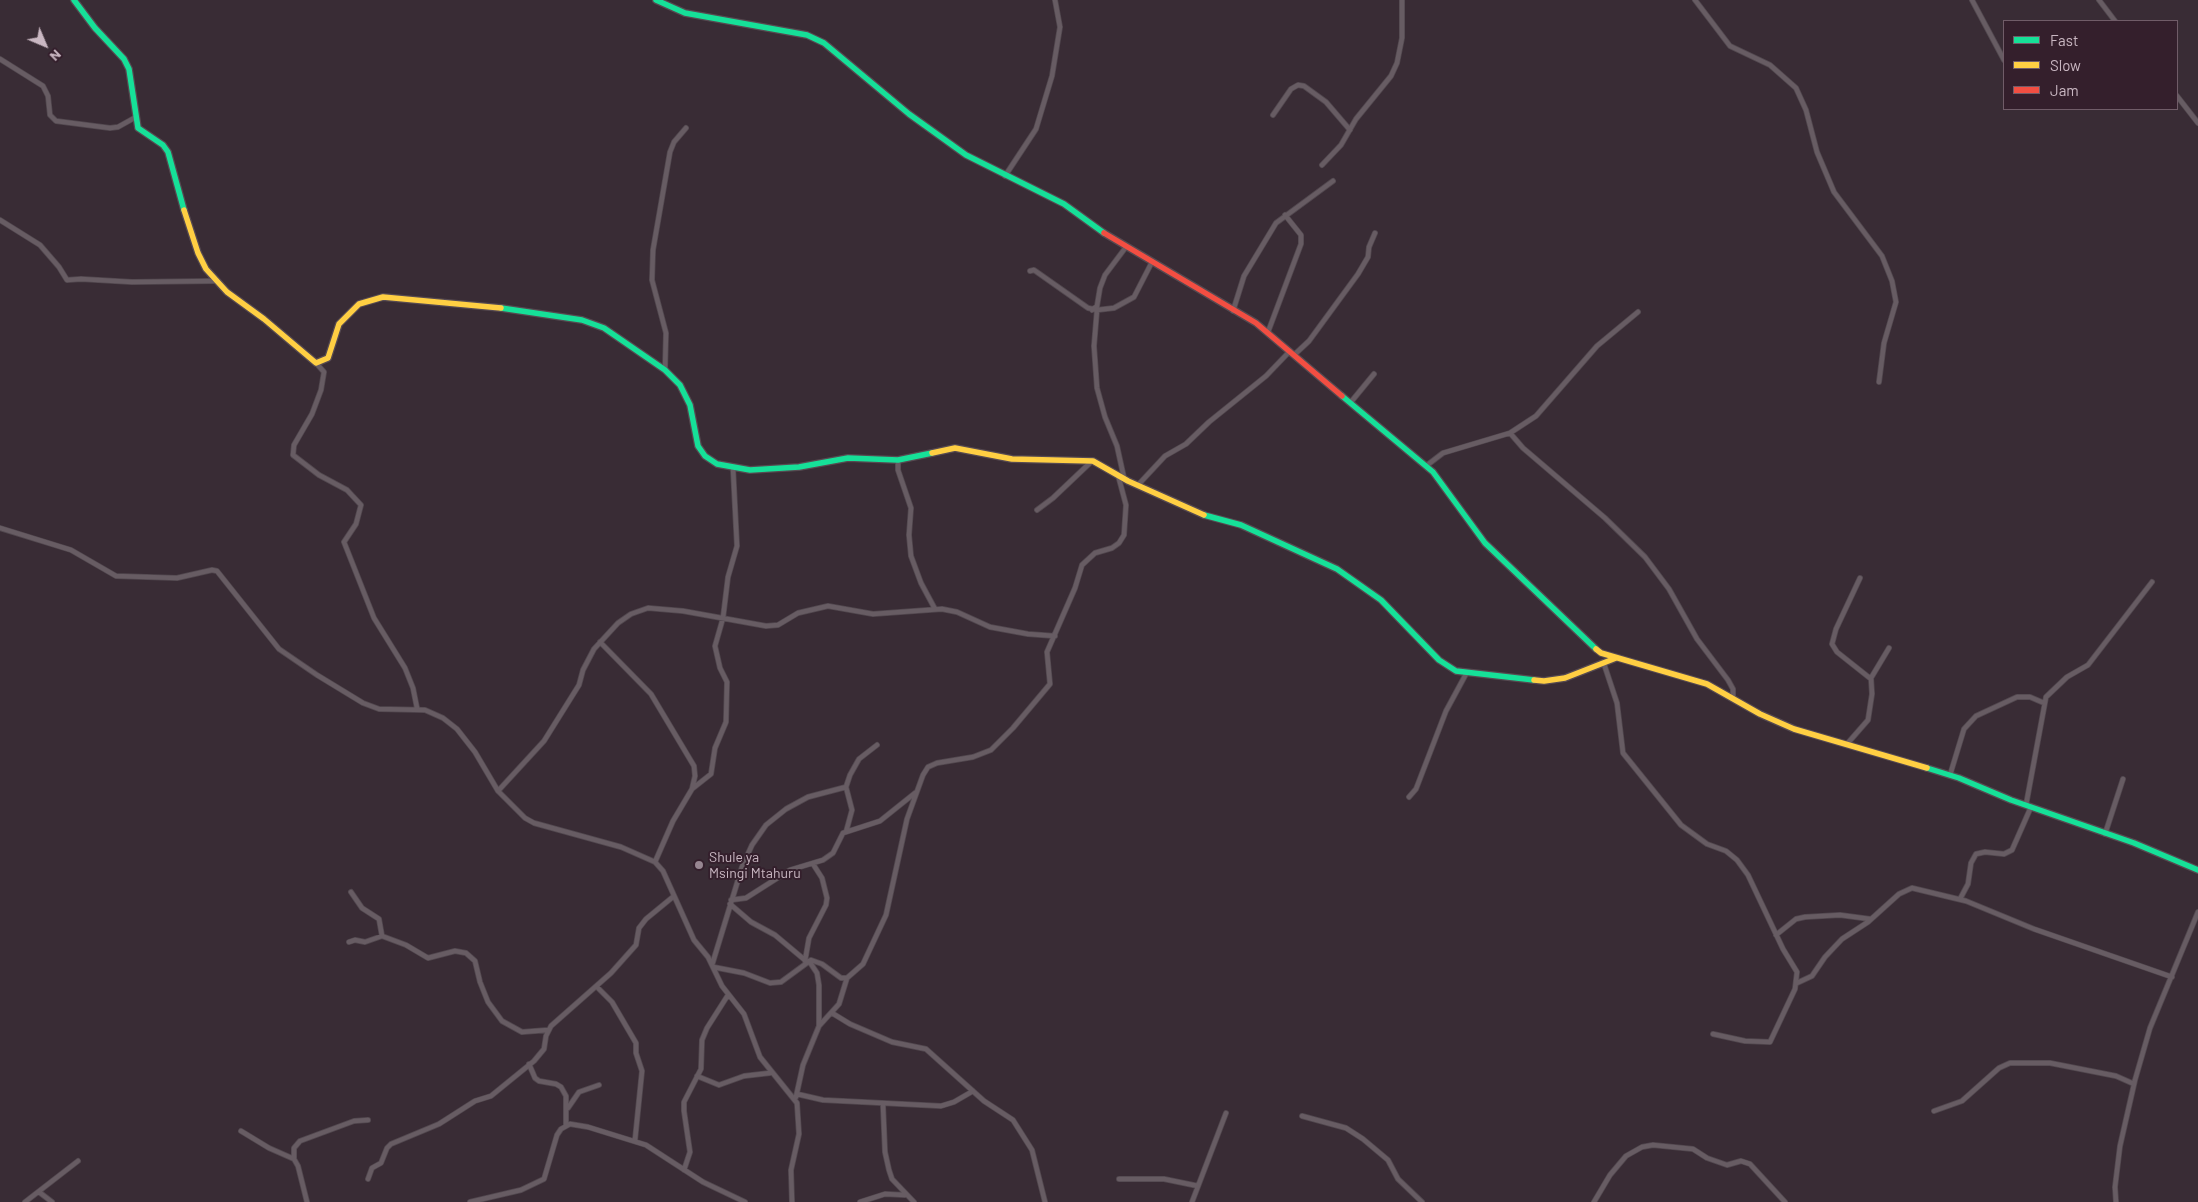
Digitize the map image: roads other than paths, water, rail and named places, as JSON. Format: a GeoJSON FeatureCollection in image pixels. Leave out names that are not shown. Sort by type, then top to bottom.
{"type":"FeatureCollection","features":[{"type":"Feature","properties":{"kind":"street"},"geometry":{"type":"LineString","coordinates":[[74,0],[95,28],[124,59],[129,69],[140,131],[163,145],[168,152],[195,246],[215,281],[236,300],[264,319],[324,372],[321,390],[312,414],[294,445],[293,455],[319,476],[347,490],[360,505],[356,524],[344,542],[374,618],[405,668],[413,688],[417,708]]}},
{"type":"Feature","properties":{"kind":"street"},"geometry":{"type":"LineString","coordinates":[[656,0],[668,7],[704,18],[807,35],[830,46],[909,114],[966,155],[1064,204],[1126,247],[1268,332],[1439,478],[1471,526],[1485,543],[1595,648],[1616,658],[1640,663],[1707,684],[1734,697],[1778,723],[1802,732],[1950,775],[2028,806],[2134,843],[2198,870]]}},
{"type":"Feature","properties":{"kind":"street"},"geometry":{"type":"LineString","coordinates":[[1005,176],[1036,129],[1052,76],[1060,26],[1055,0]]}},
{"type":"Feature","properties":{"kind":"street"},"geometry":{"type":"LineString","coordinates":[[1322,165],[1391,76],[1397,63],[1402,38],[1402,0]]}},
{"type":"Feature","properties":{"kind":"street"},"geometry":{"type":"LineString","coordinates":[[1694,0],[1730,46],[1770,65],[1796,88],[1806,110],[1817,152],[1834,192],[1885,262],[1892,281],[1896,302],[1884,343],[1879,382]]}},
{"type":"Feature","properties":{"kind":"street"},"geometry":{"type":"LineString","coordinates":[[1972,0],[2003,58]]}},
{"type":"Feature","properties":{"kind":"street"},"geometry":{"type":"LineString","coordinates":[[2098,0],[2114,20]]}},
{"type":"Feature","properties":{"kind":"street"},"geometry":{"type":"LineString","coordinates":[[0,59],[43,86],[48,96],[50,114],[56,121],[110,128],[118,127],[136,117]]}},
{"type":"Feature","properties":{"kind":"street"},"geometry":{"type":"LineString","coordinates":[[1273,115],[1291,89],[1298,85],[1304,86],[1319,96],[1350,130]]}},
{"type":"Feature","properties":{"kind":"street"},"geometry":{"type":"LineString","coordinates":[[2178,97],[2198,123]]}},
{"type":"Feature","properties":{"kind":"street"},"geometry":{"type":"LineString","coordinates":[[665,370],[666,333],[652,280],[653,250],[670,152],[674,142],[686,128]]}},
{"type":"Feature","properties":{"kind":"street"},"geometry":{"type":"LineString","coordinates":[[1233,310],[1251,263],[1276,224],[1285,215],[1333,181]]}},
{"type":"Feature","properties":{"kind":"street"},"geometry":{"type":"LineString","coordinates":[[1268,332],[1301,244],[1301,235],[1285,215]]}},
{"type":"Feature","properties":{"kind":"street"},"geometry":{"type":"LineString","coordinates":[[0,220],[40,245],[59,267],[67,280],[205,283],[215,281]]}},
{"type":"Feature","properties":{"kind":"street"},"geometry":{"type":"LineString","coordinates":[[1138,485],[1165,456],[1186,444],[1209,422],[1309,341],[1358,274],[1368,256],[1369,247],[1375,234]]}},
{"type":"Feature","properties":{"kind":"street"},"geometry":{"type":"LineString","coordinates":[[1124,478],[1117,446],[1105,417],[1097,388],[1094,346],[1095,310],[1100,288],[1110,267],[1126,247]]}},
{"type":"Feature","properties":{"kind":"street"},"geometry":{"type":"LineString","coordinates":[[1030,272],[1034,270],[1095,310],[1114,308],[1134,297],[1152,262]]}},
{"type":"Feature","properties":{"kind":"street"},"geometry":{"type":"LineString","coordinates":[[316,364],[328,358],[339,324],[359,304],[383,297],[394,296],[481,305],[592,322],[604,328],[665,370],[686,394],[690,404],[695,440],[700,451],[717,464],[733,468],[799,467],[848,458],[898,460],[955,448],[1012,459],[1092,461],[1195,512],[1253,530],[1337,569],[1381,600],[1439,660],[1456,671],[1466,674],[1544,681],[1565,678],[1616,658]]}},
{"type":"Feature","properties":{"kind":"street"},"geometry":{"type":"LineString","coordinates":[[1426,466],[1443,453],[1510,433],[1536,416],[1597,346],[1638,312]]}},
{"type":"Feature","properties":{"kind":"street"},"geometry":{"type":"LineString","coordinates":[[1351,402],[1374,374]]}},
{"type":"Feature","properties":{"kind":"street"},"geometry":{"type":"LineString","coordinates":[[1510,433],[1523,448],[1605,518],[1644,557],[1669,589],[1696,639],[1728,680],[1733,689],[1734,697]]}},
{"type":"Feature","properties":{"kind":"street"},"geometry":{"type":"LineString","coordinates":[[898,460],[898,470],[911,508],[909,535],[911,556],[921,583],[935,609]]}},
{"type":"Feature","properties":{"kind":"street"},"geometry":{"type":"LineString","coordinates":[[1037,510],[1053,498],[1092,461]]}},
{"type":"Feature","properties":{"kind":"street"},"geometry":{"type":"LineString","coordinates":[[692,789],[712,774],[715,748],[726,722],[727,682],[720,668],[715,646],[723,618],[728,577],[737,546],[733,468]]}},
{"type":"Feature","properties":{"kind":"street"},"geometry":{"type":"LineString","coordinates":[[819,1026],[832,1013],[841,999],[847,978],[863,964],[886,916],[907,820],[923,774],[928,767],[937,762],[981,755],[990,750],[1013,728],[1050,684],[1047,652],[1075,588],[1082,565],[1095,552],[1112,548],[1119,543],[1124,535],[1126,505],[1118,474]]}},
{"type":"Feature","properties":{"kind":"street"},"geometry":{"type":"LineString","coordinates":[[0,528],[71,550],[116,576],[177,578],[214,570],[232,588],[279,649],[309,670],[351,696],[379,709],[390,711],[417,708],[443,718],[457,729],[475,752],[498,791],[516,810],[534,823],[621,847],[655,862],[663,870],[685,924],[728,995],[744,1014],[760,1057],[770,1073],[796,1101]]}},
{"type":"Feature","properties":{"kind":"street"},"geometry":{"type":"LineString","coordinates":[[1860,578],[1836,629],[1832,644],[1837,652],[1871,679]]}},
{"type":"Feature","properties":{"kind":"street"},"geometry":{"type":"LineString","coordinates":[[1960,899],[1968,884],[1974,858],[1979,852],[2004,854],[2012,850],[2028,806],[2044,703],[2049,692],[2088,664],[2152,582]]}},
{"type":"Feature","properties":{"kind":"street"},"geometry":{"type":"LineString","coordinates":[[498,791],[544,741],[579,685],[589,655],[600,642],[631,614],[648,608],[766,626],[778,625],[798,613],[828,606],[873,614],[935,609],[957,612],[990,626],[1028,634],[1055,636]]}},
{"type":"Feature","properties":{"kind":"street"},"geometry":{"type":"LineString","coordinates":[[600,642],[625,665],[658,703],[694,766],[695,776],[692,789],[672,821],[655,862]]}},
{"type":"Feature","properties":{"kind":"street"},"geometry":{"type":"LineString","coordinates":[[1848,744],[1868,720],[1872,694],[1871,679],[1889,648]]}},
{"type":"Feature","properties":{"kind":"street"},"geometry":{"type":"LineString","coordinates":[[1604,664],[1617,703],[1622,747],[1626,758],[1681,825],[1707,844],[1726,851],[1737,860],[1748,875],[1776,935],[1794,965],[1797,983],[1770,1042],[1745,1041],[1712,1034]]}},
{"type":"Feature","properties":{"kind":"street"},"geometry":{"type":"LineString","coordinates":[[1410,797],[1416,789],[1446,711],[1466,674]]}},
{"type":"Feature","properties":{"kind":"street"},"geometry":{"type":"LineString","coordinates":[[1950,775],[1964,729],[1976,716],[2017,697],[2030,697],[2044,703]]}},
{"type":"Feature","properties":{"kind":"street"},"geometry":{"type":"LineString","coordinates":[[846,832],[852,810],[846,787],[859,759],[877,746]]}},
{"type":"Feature","properties":{"kind":"street"},"geometry":{"type":"LineString","coordinates":[[2105,834],[2123,779]]}},
{"type":"Feature","properties":{"kind":"street"},"geometry":{"type":"LineString","coordinates":[[712,966],[730,902],[752,845],[766,824],[786,809],[808,797],[846,787]]}},
{"type":"Feature","properties":{"kind":"street"},"geometry":{"type":"LineString","coordinates":[[730,902],[746,898],[790,870],[813,864],[833,854],[840,836],[846,832],[880,821],[916,792]]}},
{"type":"Feature","properties":{"kind":"street"},"geometry":{"type":"LineString","coordinates":[[712,966],[744,973],[770,983],[781,982],[807,961],[809,938],[826,905],[827,898],[822,878],[813,864]]}},
{"type":"Feature","properties":{"kind":"street"},"geometry":{"type":"LineString","coordinates":[[1797,983],[1812,976],[1824,957],[1842,939],[1906,890],[1921,889],[1960,899],[1998,912],[2034,929],[2172,978]]}},
{"type":"Feature","properties":{"kind":"street"},"geometry":{"type":"LineString","coordinates":[[351,892],[362,908],[379,920],[382,936]]}},
{"type":"Feature","properties":{"kind":"street"},"geometry":{"type":"LineString","coordinates":[[368,1179],[372,1168],[381,1164],[387,1148],[392,1144],[439,1124],[475,1101],[491,1096],[529,1064],[544,1049],[548,1030],[597,987],[636,945],[639,928],[646,919],[674,896]]}},
{"type":"Feature","properties":{"kind":"street"},"geometry":{"type":"LineString","coordinates":[[730,902],[751,922],[775,935],[807,961],[817,974],[819,985],[819,1026],[803,1065],[797,1094],[799,1134],[792,1170],[792,1202]]}},
{"type":"Feature","properties":{"kind":"street"},"geometry":{"type":"LineString","coordinates":[[2116,1202],[2115,1187],[2120,1146],[2134,1084],[2150,1028],[2198,912]]}},
{"type":"Feature","properties":{"kind":"street"},"geometry":{"type":"LineString","coordinates":[[1776,935],[1796,919],[1806,917],[1840,915],[1870,919]]}},
{"type":"Feature","properties":{"kind":"street"},"geometry":{"type":"LineString","coordinates":[[349,942],[355,940],[365,942],[382,936],[406,945],[428,958],[455,951],[466,953],[475,961],[480,982],[488,1002],[502,1021],[522,1032],[548,1030]]}},
{"type":"Feature","properties":{"kind":"street"},"geometry":{"type":"LineString","coordinates":[[807,961],[822,964],[841,978],[847,978]]}},
{"type":"Feature","properties":{"kind":"street"},"geometry":{"type":"LineString","coordinates":[[597,987],[612,1002],[636,1043],[636,1053],[642,1071],[635,1140]]}},
{"type":"Feature","properties":{"kind":"street"},"geometry":{"type":"LineString","coordinates":[[684,1170],[690,1152],[684,1102],[702,1063],[702,1040],[706,1028],[728,995]]}},
{"type":"Feature","properties":{"kind":"street"},"geometry":{"type":"LineString","coordinates":[[832,1013],[850,1024],[892,1042],[926,1049],[984,1101],[1008,1116],[1032,1150],[1045,1202]]}},
{"type":"Feature","properties":{"kind":"street"},"geometry":{"type":"LineString","coordinates":[[1934,1110],[1962,1101],[1999,1068],[2010,1063],[2050,1063],[2116,1076],[2134,1084]]}},
{"type":"Feature","properties":{"kind":"street"},"geometry":{"type":"LineString","coordinates":[[470,1202],[520,1190],[544,1178],[558,1135],[566,1125],[567,1109],[561,1087],[556,1084],[539,1081],[535,1078],[529,1064]]}},
{"type":"Feature","properties":{"kind":"street"},"geometry":{"type":"LineString","coordinates":[[697,1076],[719,1084],[744,1076],[770,1073]]}},
{"type":"Feature","properties":{"kind":"street"},"geometry":{"type":"LineString","coordinates":[[567,1109],[579,1092],[599,1085]]}},
{"type":"Feature","properties":{"kind":"street"},"geometry":{"type":"LineString","coordinates":[[797,1094],[817,1100],[883,1105],[941,1106],[954,1102],[973,1090]]}},
{"type":"Feature","properties":{"kind":"street"},"geometry":{"type":"LineString","coordinates":[[883,1105],[885,1152],[889,1170],[892,1179],[914,1202]]}},
{"type":"Feature","properties":{"kind":"street"},"geometry":{"type":"LineString","coordinates":[[1192,1202],[1226,1113]]}},
{"type":"Feature","properties":{"kind":"street"},"geometry":{"type":"LineString","coordinates":[[1302,1116],[1346,1128],[1364,1139],[1388,1160],[1398,1179],[1422,1202]]}},
{"type":"Feature","properties":{"kind":"street"},"geometry":{"type":"LineString","coordinates":[[307,1202],[298,1166],[294,1159],[294,1148],[300,1141],[354,1121],[368,1120]]}},
{"type":"Feature","properties":{"kind":"street"},"geometry":{"type":"LineString","coordinates":[[566,1125],[588,1127],[646,1144],[703,1182],[745,1202]]}},
{"type":"Feature","properties":{"kind":"street"},"geometry":{"type":"LineString","coordinates":[[241,1131],[269,1148],[294,1159]]}},
{"type":"Feature","properties":{"kind":"street"},"geometry":{"type":"LineString","coordinates":[[1594,1202],[1610,1175],[1626,1156],[1642,1147],[1653,1145],[1693,1150],[1707,1158],[1727,1165],[1741,1161],[1750,1164],[1785,1202]]}},
{"type":"Feature","properties":{"kind":"street"},"geometry":{"type":"LineString","coordinates":[[25,1202],[78,1161]]}},
{"type":"Feature","properties":{"kind":"street"},"geometry":{"type":"LineString","coordinates":[[1119,1179],[1164,1179],[1198,1186]]}},
{"type":"Feature","properties":{"kind":"street"},"geometry":{"type":"LineString","coordinates":[[39,1192],[52,1202]]}},
{"type":"Feature","properties":{"kind":"street"},"geometry":{"type":"LineString","coordinates":[[860,1202],[884,1194],[907,1196]]}},
{"type":"Feature","properties":{"kind":"place","name":"Shule ya Msingi Mtahuru"},"geometry":{"type":"Point","coordinates":[699,865]}}]}
